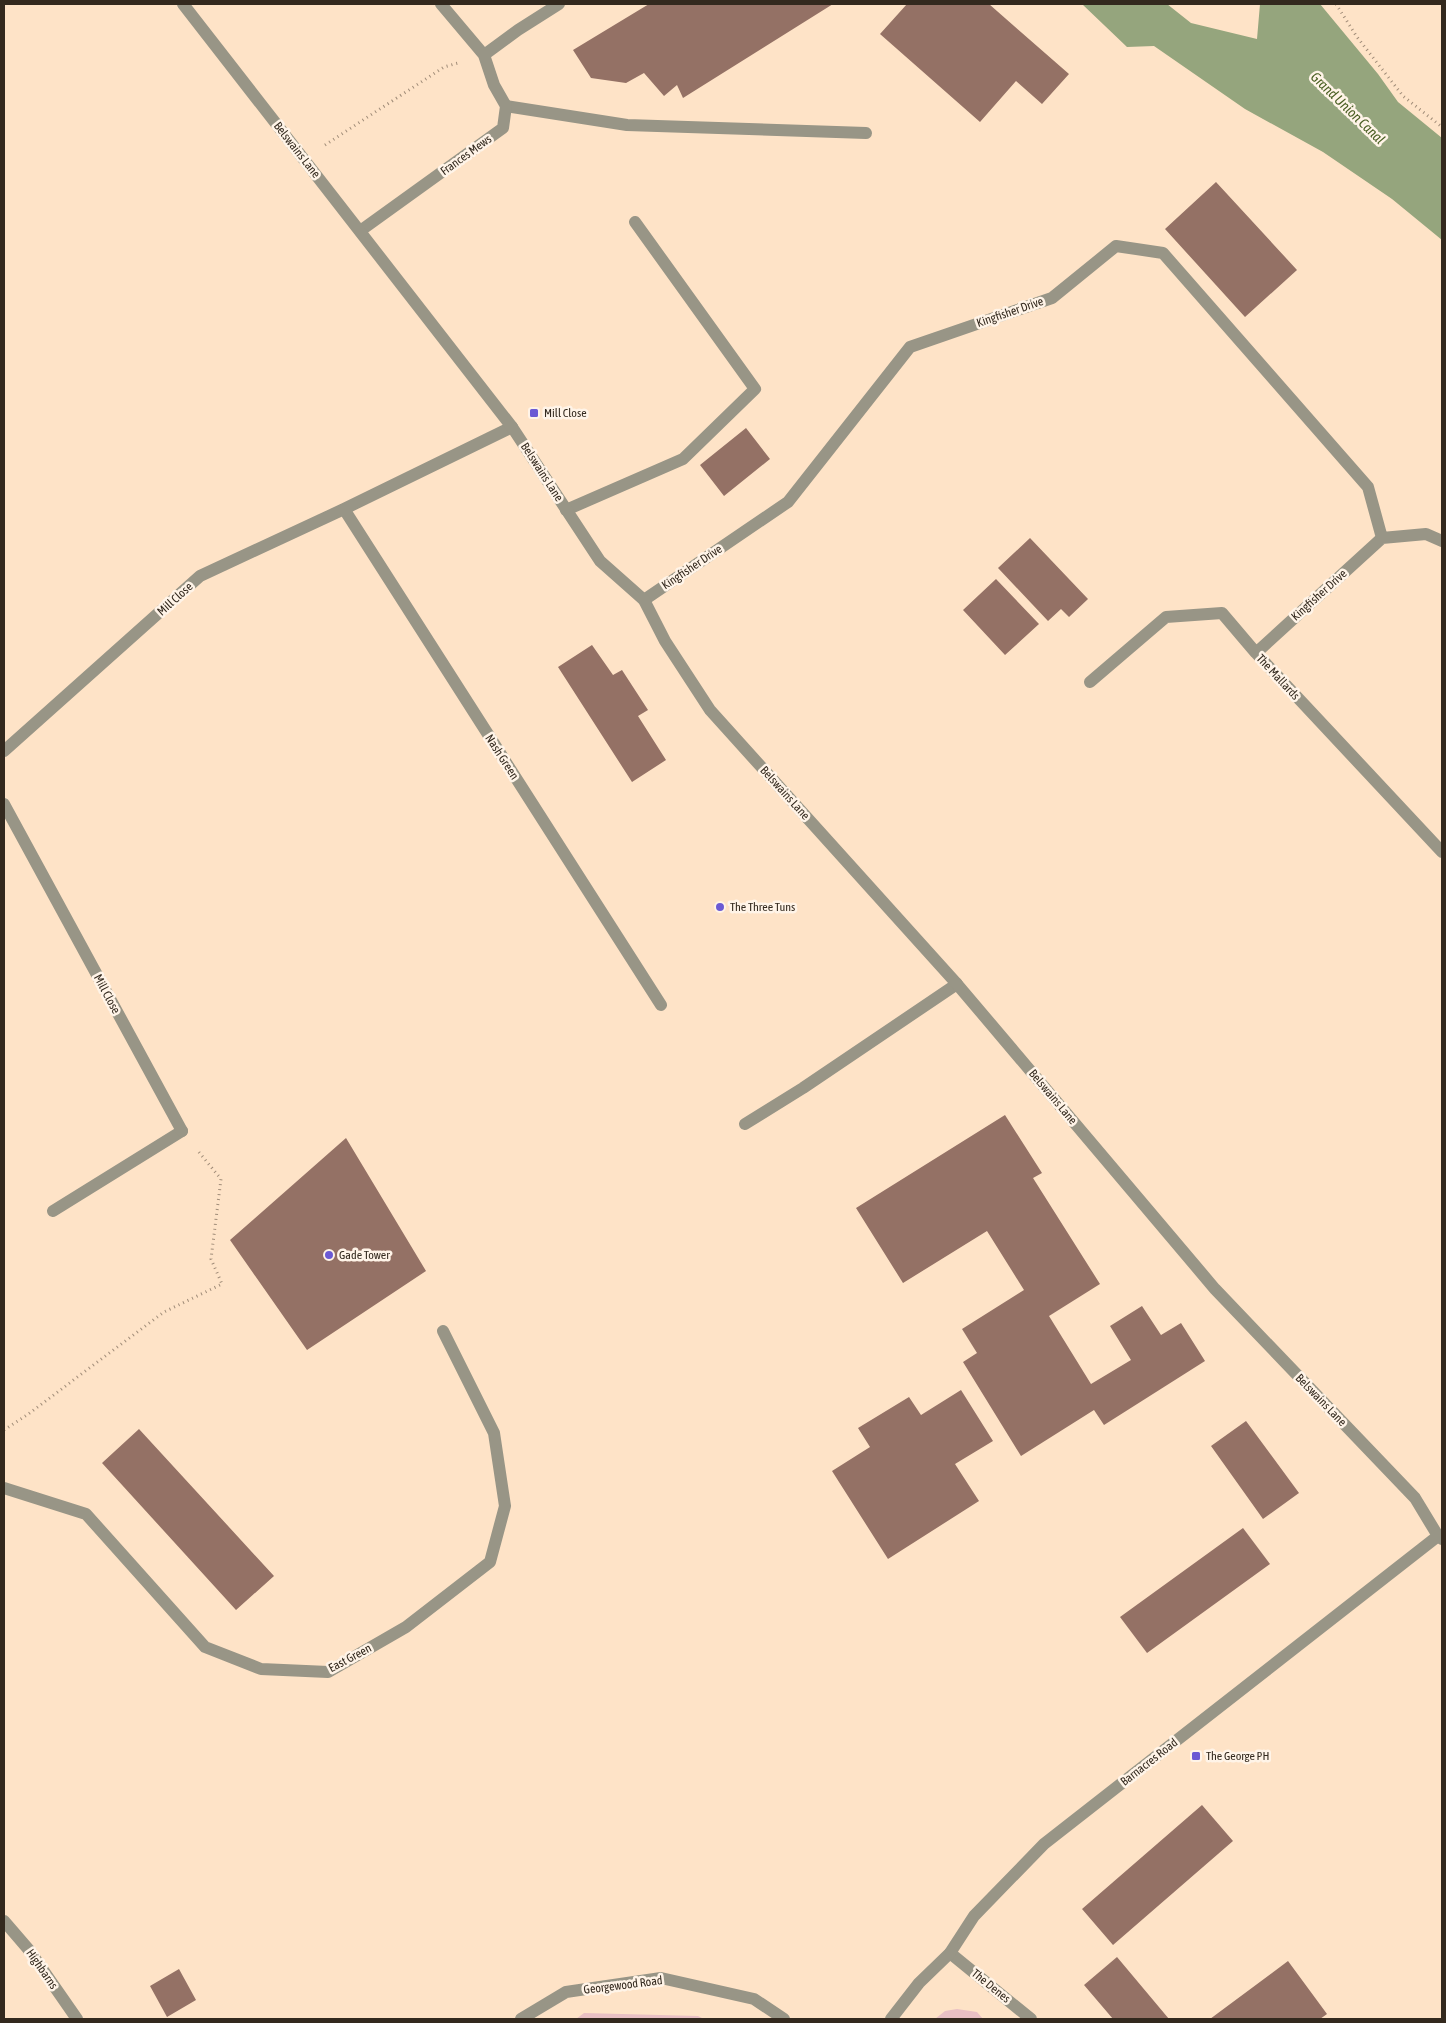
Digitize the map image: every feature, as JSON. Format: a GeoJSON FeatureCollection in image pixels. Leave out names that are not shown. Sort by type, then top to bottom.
{"type":"FeatureCollection","features":[{"type":"Feature","properties":{"kind":"street","name":"Belswains Lane"},"geometry":{"type":"LineString","coordinates":[[183,4],[512,426],[600,562],[644,600],[665,642],[710,710],[957,984],[1215,1289],[1415,1498],[1440,1538]]}},
{"type":"Feature","properties":{"kind":"street"},"geometry":{"type":"LineString","coordinates":[[441,4],[484,55],[494,86],[506,106],[627,125],[866,133]]}},
{"type":"Feature","properties":{"kind":"street"},"geometry":{"type":"LineString","coordinates":[[484,55],[518,30],[559,4]]}},
{"type":"Feature","properties":{"kind":"street","name":"Frances Mews"},"geometry":{"type":"LineString","coordinates":[[360,231],[503,128],[506,106]]}},
{"type":"Feature","properties":{"kind":"street"},"geometry":{"type":"LineString","coordinates":[[566,510],[683,459],[755,389],[635,222]]}},
{"type":"Feature","properties":{"kind":"street","name":"Kingfisher Drive"},"geometry":{"type":"LineString","coordinates":[[644,600],[788,502],[910,347],[1052,298],[1116,246],[1163,253],[1368,487],[1382,538],[1256,653]]}},
{"type":"Feature","properties":{"kind":"street","name":"Mill Close"},"geometry":{"type":"LineString","coordinates":[[4,751],[200,576],[344,509],[512,426]]}},
{"type":"Feature","properties":{"kind":"street","name":"Nash Green"},"geometry":{"type":"LineString","coordinates":[[344,509],[661,1005]]}},
{"type":"Feature","properties":{"kind":"street"},"geometry":{"type":"LineString","coordinates":[[1382,538],[1426,534],[1442,541]]}},
{"type":"Feature","properties":{"kind":"street","name":"The Mallards"},"geometry":{"type":"LineString","coordinates":[[1090,682],[1166,617],[1222,613],[1256,653],[1442,852]]}},
{"type":"Feature","properties":{"kind":"street","name":"Mill Close"},"geometry":{"type":"LineString","coordinates":[[4,804],[182,1131]]}},
{"type":"Feature","properties":{"kind":"street"},"geometry":{"type":"LineString","coordinates":[[745,1124],[803,1088],[957,984]]}},
{"type":"Feature","properties":{"kind":"street"},"geometry":{"type":"LineString","coordinates":[[54,1211],[182,1131]]}},
{"type":"Feature","properties":{"kind":"street","name":"East Green"},"geometry":{"type":"LineString","coordinates":[[4,1488],[86,1514],[204,1647],[261,1669],[328,1672],[406,1627],[490,1562],[505,1506],[494,1433],[443,1331]]}},
{"type":"Feature","properties":{"kind":"street","name":"Barnacres Road"},"geometry":{"type":"LineString","coordinates":[[891,2019],[919,1984],[950,1953],[974,1916],[1044,1844],[1440,1538]]}},
{"type":"Feature","properties":{"kind":"street","name":"Highbarns"},"geometry":{"type":"LineString","coordinates":[[4,1921],[29,1950],[77,2019]]}},
{"type":"Feature","properties":{"kind":"street","name":"The Denes"},"geometry":{"type":"LineString","coordinates":[[950,1953],[1031,2019]]}},
{"type":"Feature","properties":{"kind":"street","name":"Georgewood Road"},"geometry":{"type":"LineString","coordinates":[[521,2019],[566,1992],[661,1978],[754,1999],[784,2019]]}},
{"type":"Feature","properties":{"kind":"path"},"geometry":{"type":"LineString","coordinates":[[1336,4],[1357,37],[1403,96],[1442,127]]}},
{"type":"Feature","properties":{"kind":"path"},"geometry":{"type":"LineString","coordinates":[[304,159],[444,67],[484,55]]}},
{"type":"Feature","properties":{"kind":"path"},"geometry":{"type":"LineString","coordinates":[[4,1430],[27,1415],[164,1312],[222,1284],[211,1259],[221,1179],[182,1131]]}},
{"type":"Feature","properties":{"kind":"shaded area"},"geometry":{"type":"Polygon","coordinates":[[[957,2009],[977,2012],[983,2019],[935,2019],[945,2011],[957,2009]]]}},
{"type":"Feature","properties":{"kind":"shaded area"},"geometry":{"type":"Polygon","coordinates":[[[584,2013],[698,2016],[704,2019],[576,2019],[584,2013]]]}},
{"type":"Feature","properties":{"kind":"water","name":"Grand Union Canal"},"geometry":{"type":"Polygon","coordinates":[[[1082,4],[1167,4],[1191,23],[1257,39],[1260,4],[1320,4],[1378,74],[1398,102],[1442,138],[1442,240],[1392,199],[1323,152],[1245,109],[1154,46],[1127,47],[1082,4]]]}},
{"type":"Feature","properties":{"kind":"building"},"geometry":{"type":"Polygon","coordinates":[[[649,4],[833,4],[683,98],[677,85],[664,96],[644,73],[626,83],[591,78],[573,50],[649,4]]]}},
{"type":"Feature","properties":{"kind":"building"},"geometry":{"type":"Polygon","coordinates":[[[907,4],[989,4],[1069,74],[1042,104],[1016,81],[980,122],[880,34],[907,4]]]}},
{"type":"Feature","properties":{"kind":"building"},"geometry":{"type":"Polygon","coordinates":[[[1216,182],[1297,270],[1245,317],[1165,229],[1216,182]]]}},
{"type":"Feature","properties":{"kind":"building"},"geometry":{"type":"Polygon","coordinates":[[[746,428],[770,459],[724,496],[700,465],[746,428]]]}},
{"type":"Feature","properties":{"kind":"building"},"geometry":{"type":"Polygon","coordinates":[[[1030,538],[1088,599],[1069,617],[1061,609],[1048,621],[998,568],[1030,538]]]}},
{"type":"Feature","properties":{"kind":"building"},"geometry":{"type":"Polygon","coordinates":[[[996,579],[1039,624],[1005,655],[963,610],[996,579]]]}},
{"type":"Feature","properties":{"kind":"building"},"geometry":{"type":"Polygon","coordinates":[[[592,645],[613,675],[622,670],[648,710],[638,716],[666,760],[632,782],[558,667],[592,645]]]}},
{"type":"Feature","properties":{"kind":"building"},"geometry":{"type":"Polygon","coordinates":[[[1005,1115],[1042,1173],[1033,1178],[1100,1284],[1049,1316],[1091,1384],[1131,1360],[1110,1326],[1142,1306],[1161,1335],[1181,1323],[1205,1361],[1104,1425],[1094,1410],[1021,1456],[963,1362],[977,1353],[962,1329],[1024,1290],[987,1231],[903,1283],[856,1208],[1005,1115]]]}},
{"type":"Feature","properties":{"kind":"building","name":"Gade Tower"},"geometry":{"type":"Polygon","coordinates":[[[346,1138],[426,1271],[307,1350],[230,1240],[346,1138]]]}},
{"type":"Feature","properties":{"kind":"building"},"geometry":{"type":"Polygon","coordinates":[[[961,1390],[993,1441],[955,1464],[979,1501],[888,1559],[832,1471],[870,1447],[858,1428],[909,1397],[921,1415],[961,1390]]]}},
{"type":"Feature","properties":{"kind":"building"},"geometry":{"type":"Polygon","coordinates":[[[1246,1421],[1299,1493],[1263,1519],[1211,1446],[1246,1421]]]}},
{"type":"Feature","properties":{"kind":"building"},"geometry":{"type":"Polygon","coordinates":[[[139,1429],[274,1576],[236,1610],[102,1463],[139,1429]]]}},
{"type":"Feature","properties":{"kind":"building"},"geometry":{"type":"Polygon","coordinates":[[[1243,1528],[1270,1564],[1147,1653],[1120,1617],[1243,1528]]]}},
{"type":"Feature","properties":{"kind":"building"},"geometry":{"type":"Polygon","coordinates":[[[1202,1805],[1233,1841],[1113,1945],[1082,1909],[1202,1805]]]}},
{"type":"Feature","properties":{"kind":"building"},"geometry":{"type":"Polygon","coordinates":[[[1117,1957],[1169,2019],[1113,2019],[1084,1985],[1117,1957]]]}},
{"type":"Feature","properties":{"kind":"building"},"geometry":{"type":"Polygon","coordinates":[[[1288,1961],[1327,2014],[1320,2019],[1210,2019],[1288,1961]]]}},
{"type":"Feature","properties":{"kind":"building"},"geometry":{"type":"Polygon","coordinates":[[[179,1969],[196,2000],[167,2017],[150,1986],[179,1969]]]}},
{"type":"Feature","properties":{"kind":"place","name":"Mill Close"},"geometry":{"type":"Point","coordinates":[534,413]}},
{"type":"Feature","properties":{"kind":"place","name":"The Three Tuns"},"geometry":{"type":"Point","coordinates":[720,907]}},
{"type":"Feature","properties":{"kind":"place","name":"Gade Tower"},"geometry":{"type":"Point","coordinates":[329,1255]}},
{"type":"Feature","properties":{"kind":"place","name":"The George PH"},"geometry":{"type":"Point","coordinates":[1196,1756]}}]}
